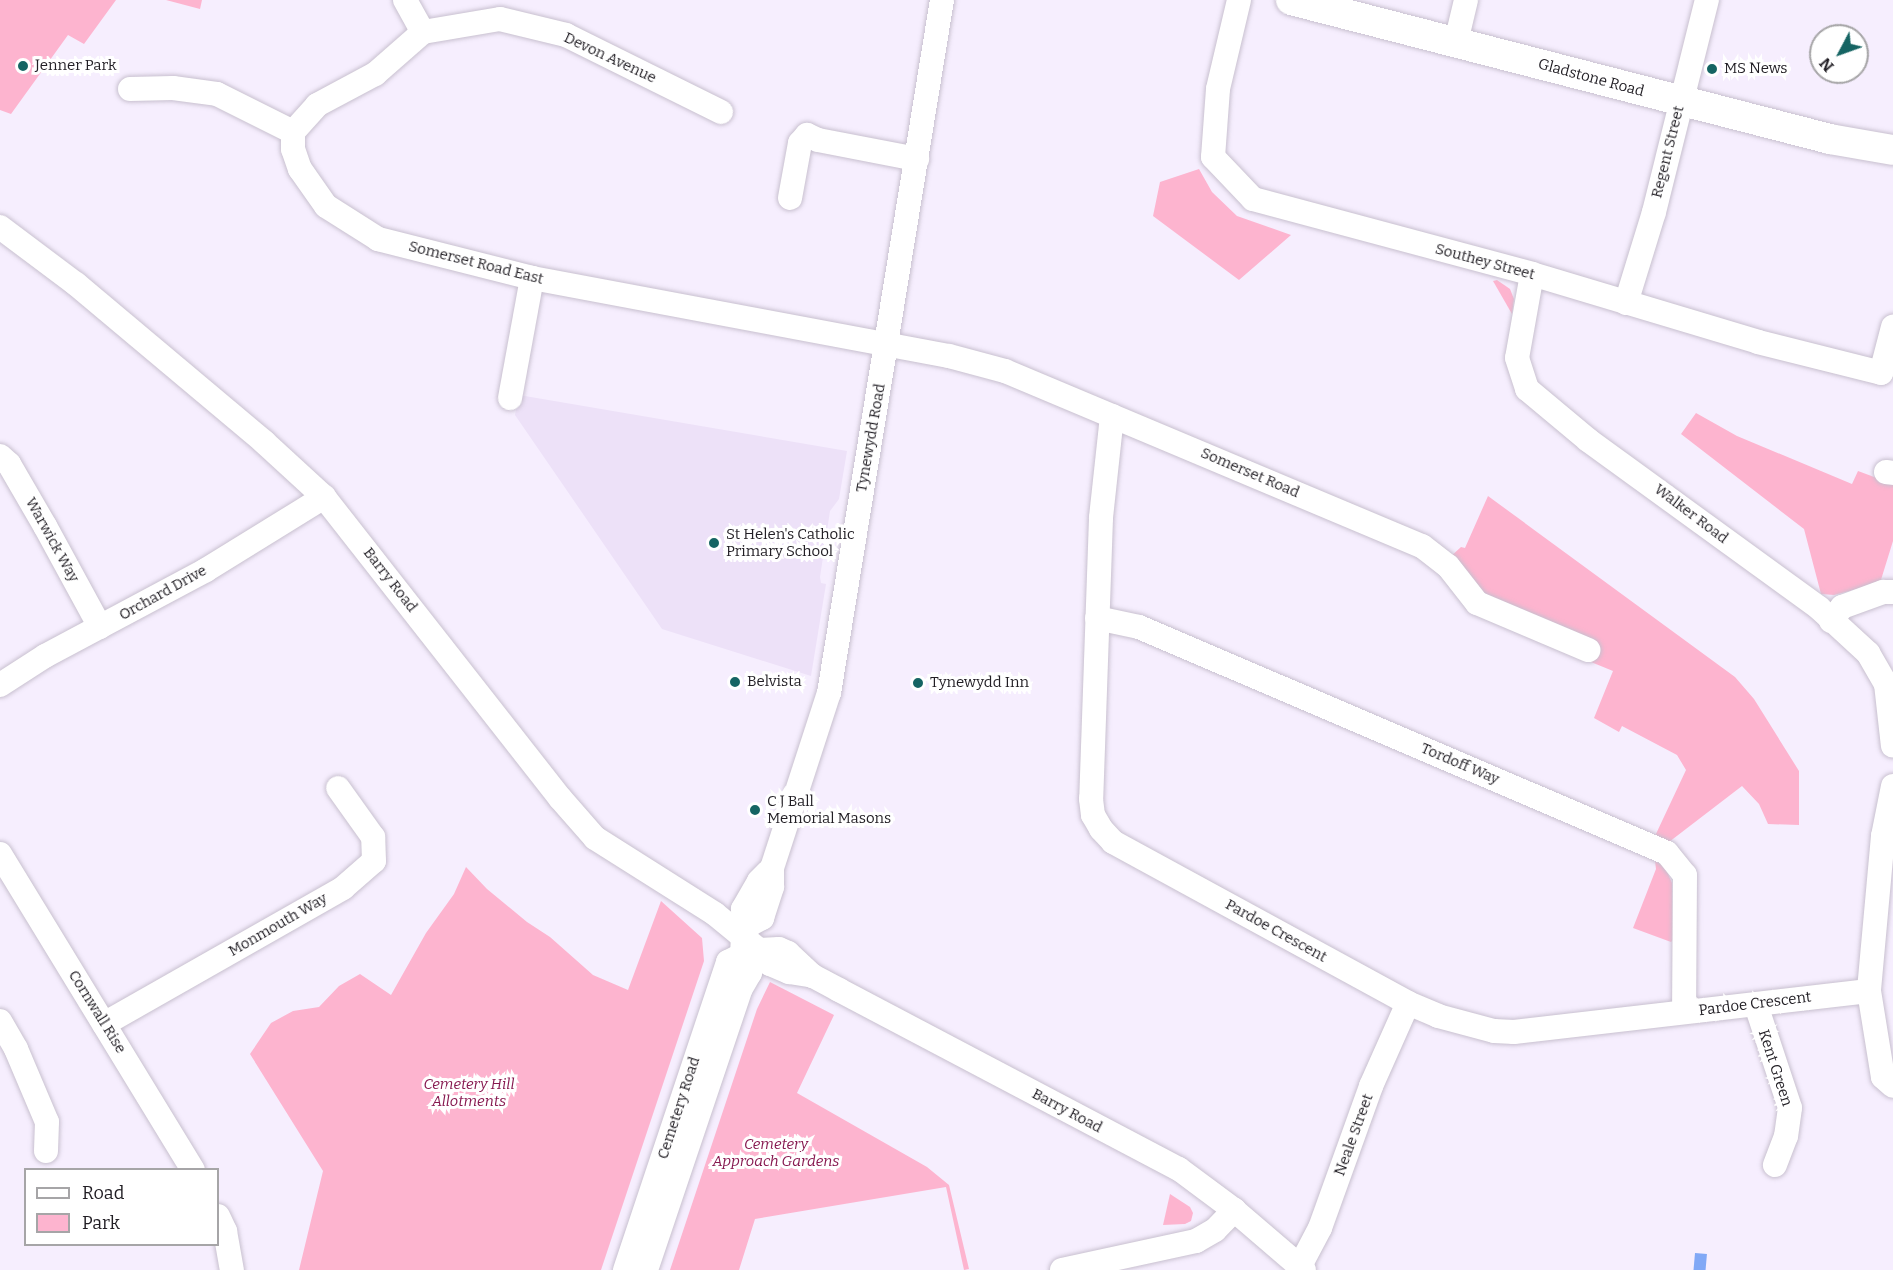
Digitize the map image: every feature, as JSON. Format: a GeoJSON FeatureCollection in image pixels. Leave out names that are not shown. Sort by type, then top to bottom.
{"type":"FeatureCollection","features":[{"type":"Feature","properties":{"kind":"main road","name":"Gladstone Road"},"geometry":{"type":"LineString","coordinates":[[1291,0],[1830,139],[1893,150]]}},
{"type":"Feature","properties":{"kind":"street"},"geometry":{"type":"LineString","coordinates":[[130,89],[173,88],[217,94],[294,132],[317,105],[375,74],[423,32],[405,0]]}},
{"type":"Feature","properties":{"kind":"street","name":"Tynewydd Road"},"geometry":{"type":"LineString","coordinates":[[748,942],[762,918],[772,887],[772,868],[829,693],[942,0]]}},
{"type":"Feature","properties":{"kind":"street","name":"Southey Street"},"geometry":{"type":"LineString","coordinates":[[1239,0],[1218,89],[1213,157],[1253,199],[1532,274],[1758,342],[1881,372],[1893,327]]}},
{"type":"Feature","properties":{"kind":"street"},"geometry":{"type":"LineString","coordinates":[[1456,42],[1466,0]]}},
{"type":"Feature","properties":{"kind":"street","name":"Regent Street"},"geometry":{"type":"LineString","coordinates":[[1626,303],[1654,212],[1707,0]]}},
{"type":"Feature","properties":{"kind":"street","name":"Devon Avenue"},"geometry":{"type":"LineString","coordinates":[[423,32],[500,19],[566,35],[721,112]]}},
{"type":"Feature","properties":{"kind":"street","name":"Somerset Road East"},"geometry":{"type":"LineString","coordinates":[[294,132],[293,149],[300,169],[326,206],[378,239],[532,278],[886,345]]}},
{"type":"Feature","properties":{"kind":"street"},"geometry":{"type":"LineString","coordinates":[[790,198],[800,143],[807,135],[818,140],[917,159]]}},
{"type":"Feature","properties":{"kind":"street","name":"Barry Road"},"geometry":{"type":"LineString","coordinates":[[0,227],[85,292],[264,442],[324,497],[560,798],[595,838],[715,914],[778,970],[813,975],[1179,1169],[1234,1210],[1302,1268]]}},
{"type":"Feature","properties":{"kind":"street","name":"Walker Road"},"geometry":{"type":"LineString","coordinates":[[1532,274],[1517,358],[1527,389],[1588,440],[1819,608],[1868,653],[1889,686],[1893,746]]}},
{"type":"Feature","properties":{"kind":"street"},"geometry":{"type":"LineString","coordinates":[[510,398],[532,278]]}},
{"type":"Feature","properties":{"kind":"street","name":"Somerset Road"},"geometry":{"type":"LineString","coordinates":[[886,345],[949,356],[1005,371],[1422,546],[1448,566],[1477,603],[1588,650]]}},
{"type":"Feature","properties":{"kind":"street","name":"Pardoe Crescent"},"geometry":{"type":"LineString","coordinates":[[1112,416],[1101,518],[1091,799],[1093,815],[1101,829],[1113,842],[1408,1003],[1469,1025],[1514,1032],[1869,990]]}},
{"type":"Feature","properties":{"kind":"street","name":"Warwick Way"},"geometry":{"type":"LineString","coordinates":[[0,456],[9,464],[100,627]]}},
{"type":"Feature","properties":{"kind":"street","name":"Orchard Drive"},"geometry":{"type":"LineString","coordinates":[[0,685],[45,656],[237,552],[324,497]]}},
{"type":"Feature","properties":{"kind":"street"},"geometry":{"type":"LineString","coordinates":[[1831,621],[1842,607],[1883,592],[1893,592]]}},
{"type":"Feature","properties":{"kind":"street","name":"Tordoff Way"},"geometry":{"type":"LineString","coordinates":[[1097,618],[1139,627],[1667,853],[1684,875],[1684,1012]]}},
{"type":"Feature","properties":{"kind":"street"},"geometry":{"type":"LineString","coordinates":[[1893,786],[1883,836],[1869,990],[1883,1077],[1893,1086]]}},
{"type":"Feature","properties":{"kind":"street","name":"Monmouth Way"},"geometry":{"type":"LineString","coordinates":[[104,1024],[343,888],[374,861],[373,837],[338,788]]}},
{"type":"Feature","properties":{"kind":"street","name":"Cornwall Rise"},"geometry":{"type":"LineString","coordinates":[[0,854],[193,1168]]}},
{"type":"Feature","properties":{"kind":"street","name":"Cemetery Road"},"geometry":{"type":"LineString","coordinates":[[625,1270],[728,962],[748,942]]}},
{"type":"Feature","properties":{"kind":"street","name":"Cemetery Road"},"geometry":{"type":"LineString","coordinates":[[646,1270],[740,990],[750,973],[748,942]]}},
{"type":"Feature","properties":{"kind":"street","name":"Neale Street"},"geometry":{"type":"LineString","coordinates":[[1302,1268],[1320,1228],[1371,1086],[1408,1003]]}},
{"type":"Feature","properties":{"kind":"street","name":"Kent Green"},"geometry":{"type":"LineString","coordinates":[[1756,1005],[1790,1108],[1786,1136],[1775,1165]]}},
{"type":"Feature","properties":{"kind":"street"},"geometry":{"type":"LineString","coordinates":[[0,1021],[16,1049],[46,1122],[46,1151]]}},
{"type":"Feature","properties":{"kind":"street"},"geometry":{"type":"LineString","coordinates":[[1062,1270],[1196,1241],[1215,1230],[1234,1210]]}},
{"type":"Feature","properties":{"kind":"street"},"geometry":{"type":"LineString","coordinates":[[219,1218],[225,1231],[232,1270]]}},
{"type":"Feature","properties":{"kind":"shaded area","name":"St Helen's Catholic Primary School"},"geometry":{"type":"Polygon","coordinates":[[[519,395],[847,451],[839,499],[830,511],[820,577],[821,583],[826,584],[811,676],[662,629],[515,415],[519,395]]]}},
{"type":"Feature","properties":{"kind":"green space","name":"Jenner Park"},"geometry":{"type":"Polygon","coordinates":[[[0,0],[116,0],[84,44],[68,35],[11,114],[0,110],[0,0]]]}},
{"type":"Feature","properties":{"kind":"green space"},"geometry":{"type":"Polygon","coordinates":[[[166,0],[202,0],[200,9],[166,0]]]}},
{"type":"Feature","properties":{"kind":"green space"},"geometry":{"type":"Polygon","coordinates":[[[1199,169],[1212,192],[1237,216],[1291,235],[1239,280],[1153,216],[1160,182],[1199,169]]]}},
{"type":"Feature","properties":{"kind":"green space"},"geometry":{"type":"Polygon","coordinates":[[[1497,280],[1510,289],[1514,299],[1512,314],[1493,281],[1497,280]]]}},
{"type":"Feature","properties":{"kind":"green space"},"geometry":{"type":"Polygon","coordinates":[[[1696,413],[1737,436],[1852,484],[1858,471],[1893,484],[1893,541],[1880,583],[1834,595],[1821,594],[1804,529],[1681,434],[1696,413]]]}},
{"type":"Feature","properties":{"kind":"green space"},"geometry":{"type":"Polygon","coordinates":[[[1488,496],[1735,677],[1754,699],[1799,771],[1799,825],[1768,824],[1759,804],[1742,786],[1669,842],[1655,836],[1686,770],[1677,755],[1622,726],[1619,732],[1594,718],[1613,671],[1591,662],[1597,647],[1499,609],[1449,558],[1461,547],[1465,548],[1488,496]]]}},
{"type":"Feature","properties":{"kind":"green space"},"geometry":{"type":"Polygon","coordinates":[[[1655,861],[1665,867],[1672,883],[1673,940],[1671,942],[1633,928],[1656,869],[1655,861]]]}},
{"type":"Feature","properties":{"kind":"green space","name":"Cemetery Hill Allotments"},"geometry":{"type":"Polygon","coordinates":[[[466,867],[487,889],[527,922],[550,937],[593,975],[628,990],[661,901],[702,938],[704,961],[601,1270],[299,1270],[323,1171],[250,1054],[271,1023],[293,1011],[319,1007],[339,986],[360,974],[391,995],[426,933],[454,894],[466,867]]]}},
{"type":"Feature","properties":{"kind":"green space","name":"Cemetery Approach Gardens"},"geometry":{"type":"Polygon","coordinates":[[[770,982],[834,1015],[797,1093],[927,1167],[949,1185],[969,1269],[964,1270],[946,1187],[755,1219],[739,1270],[670,1270],[757,1009],[770,982]]]}},
{"type":"Feature","properties":{"kind":"green space"},"geometry":{"type":"Polygon","coordinates":[[[1170,1194],[1190,1207],[1193,1213],[1191,1221],[1185,1224],[1163,1225],[1170,1194]]]}},
{"type":"Feature","properties":{"kind":"water"},"geometry":{"type":"Polygon","coordinates":[[[1695,1253],[1707,1254],[1706,1270],[1694,1270],[1695,1253]]]}},
{"type":"Feature","properties":{"kind":"place","name":"Jenner Park"},"geometry":{"type":"Point","coordinates":[23,66]}},
{"type":"Feature","properties":{"kind":"place","name":"MS News"},"geometry":{"type":"Point","coordinates":[1712,69]}},
{"type":"Feature","properties":{"kind":"place","name":"St Helen's Catholic Primary School"},"geometry":{"type":"Point","coordinates":[714,543]}},
{"type":"Feature","properties":{"kind":"place","name":"Belvista"},"geometry":{"type":"Point","coordinates":[735,682]}},
{"type":"Feature","properties":{"kind":"place","name":"Tynewydd Inn"},"geometry":{"type":"Point","coordinates":[918,683]}},
{"type":"Feature","properties":{"kind":"place","name":"C J Ball Memorial Masons"},"geometry":{"type":"Point","coordinates":[755,810]}}]}
